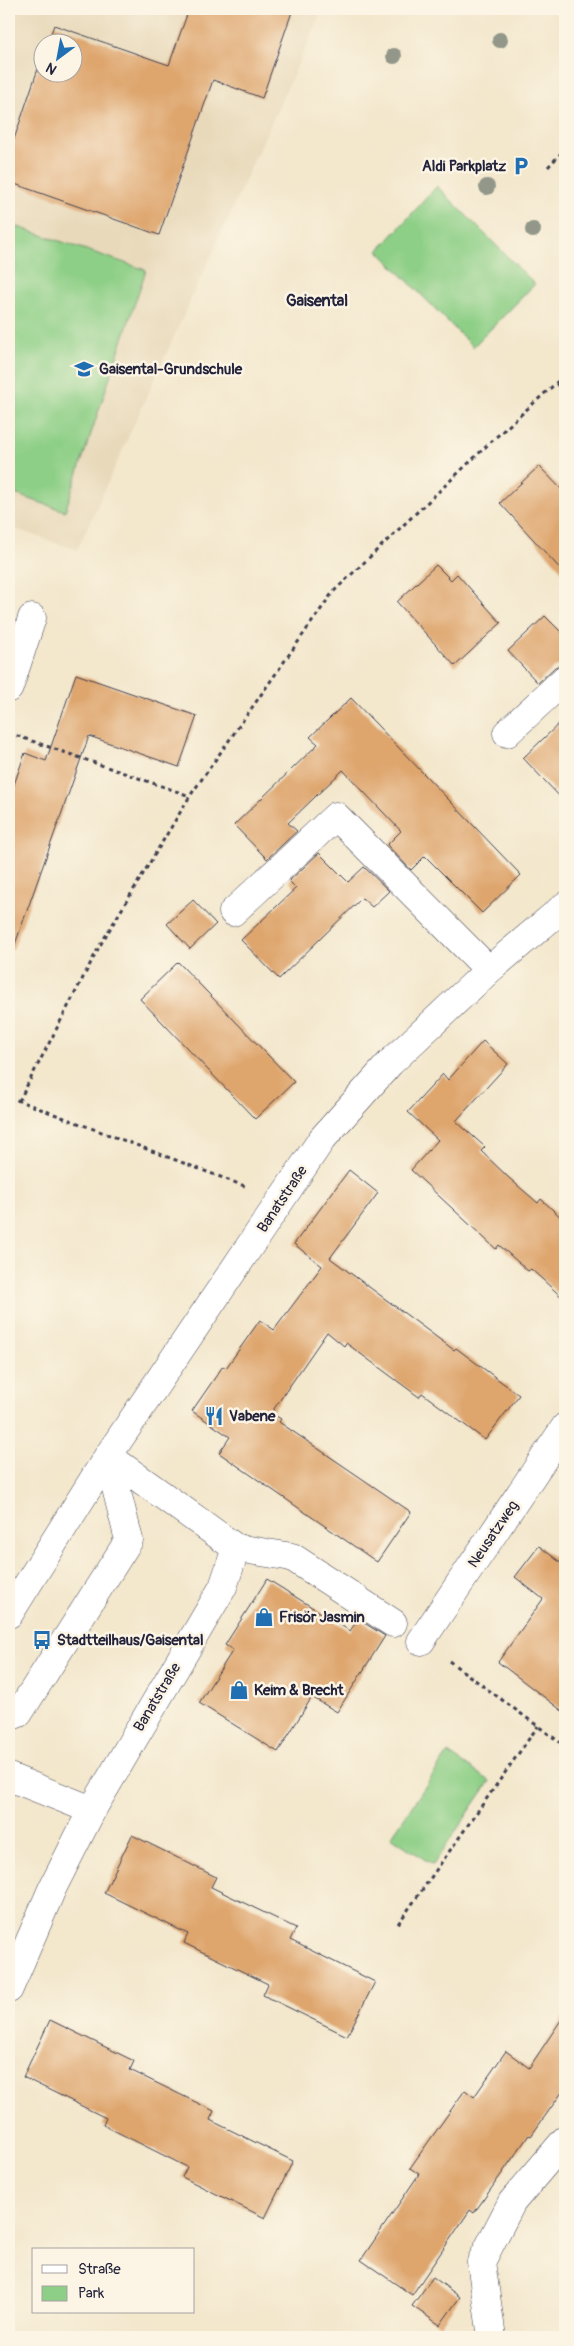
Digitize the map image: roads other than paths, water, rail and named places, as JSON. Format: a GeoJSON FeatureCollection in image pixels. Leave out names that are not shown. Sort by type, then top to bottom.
{"type":"FeatureCollection","features":[{"type":"Feature","properties":{"kind":"street"},"geometry":{"type":"LineString","coordinates":[[9,688],[32,618]]}},
{"type":"Feature","properties":{"kind":"street"},"geometry":{"type":"LineString","coordinates":[[507,733],[565,679]]}},
{"type":"Feature","properties":{"kind":"street"},"geometry":{"type":"LineString","coordinates":[[233,912],[336,816],[489,970]]}},
{"type":"Feature","properties":{"kind":"street","name":"Banatstraße"},"geometry":{"type":"LineString","coordinates":[[9,1614],[108,1456],[322,1139],[390,1063],[489,970],[565,906]]}},
{"type":"Feature","properties":{"kind":"street","name":"Neusatzweg"},"geometry":{"type":"LineString","coordinates":[[421,1641],[565,1427]]}},
{"type":"Feature","properties":{"kind":"street"},"geometry":{"type":"LineString","coordinates":[[108,1456],[236,1548],[292,1557],[393,1623]]}},
{"type":"Feature","properties":{"kind":"street"},"geometry":{"type":"LineString","coordinates":[[9,1717],[19,1713],[130,1540],[108,1456]]}},
{"type":"Feature","properties":{"kind":"street","name":"Banatstraße"},"geometry":{"type":"LineString","coordinates":[[9,1988],[52,1889],[92,1810],[223,1587],[236,1548]]}},
{"type":"Feature","properties":{"kind":"street"},"geometry":{"type":"LineString","coordinates":[[9,1777],[92,1810]]}},
{"type":"Feature","properties":{"kind":"street"},"geometry":{"type":"LineString","coordinates":[[492,2337],[481,2262],[512,2202],[565,2140]]}},
{"type":"Feature","properties":{"kind":"place","name":"Aldi Parkplatz"},"geometry":{"type":"Point","coordinates":[521,166]}},
{"type":"Feature","properties":{"kind":"place","name":"Gaisental-Grundschule"},"geometry":{"type":"Point","coordinates":[84,369]}},
{"type":"Feature","properties":{"kind":"place","name":"Vabene"},"geometry":{"type":"Point","coordinates":[214,1416]}},
{"type":"Feature","properties":{"kind":"place","name":"Frisör Jasmin"},"geometry":{"type":"Point","coordinates":[264,1617]}},
{"type":"Feature","properties":{"kind":"place","name":"Stadtteilhaus/Gaisental"},"geometry":{"type":"Point","coordinates":[42,1640]}},
{"type":"Feature","properties":{"kind":"place","name":"Keim & Brecht"},"geometry":{"type":"Point","coordinates":[239,1690]}},
{"type":"Feature","properties":{"kind":"district","name":"Gaisental"},"geometry":{"type":"Point","coordinates":[317,300]}}]}
